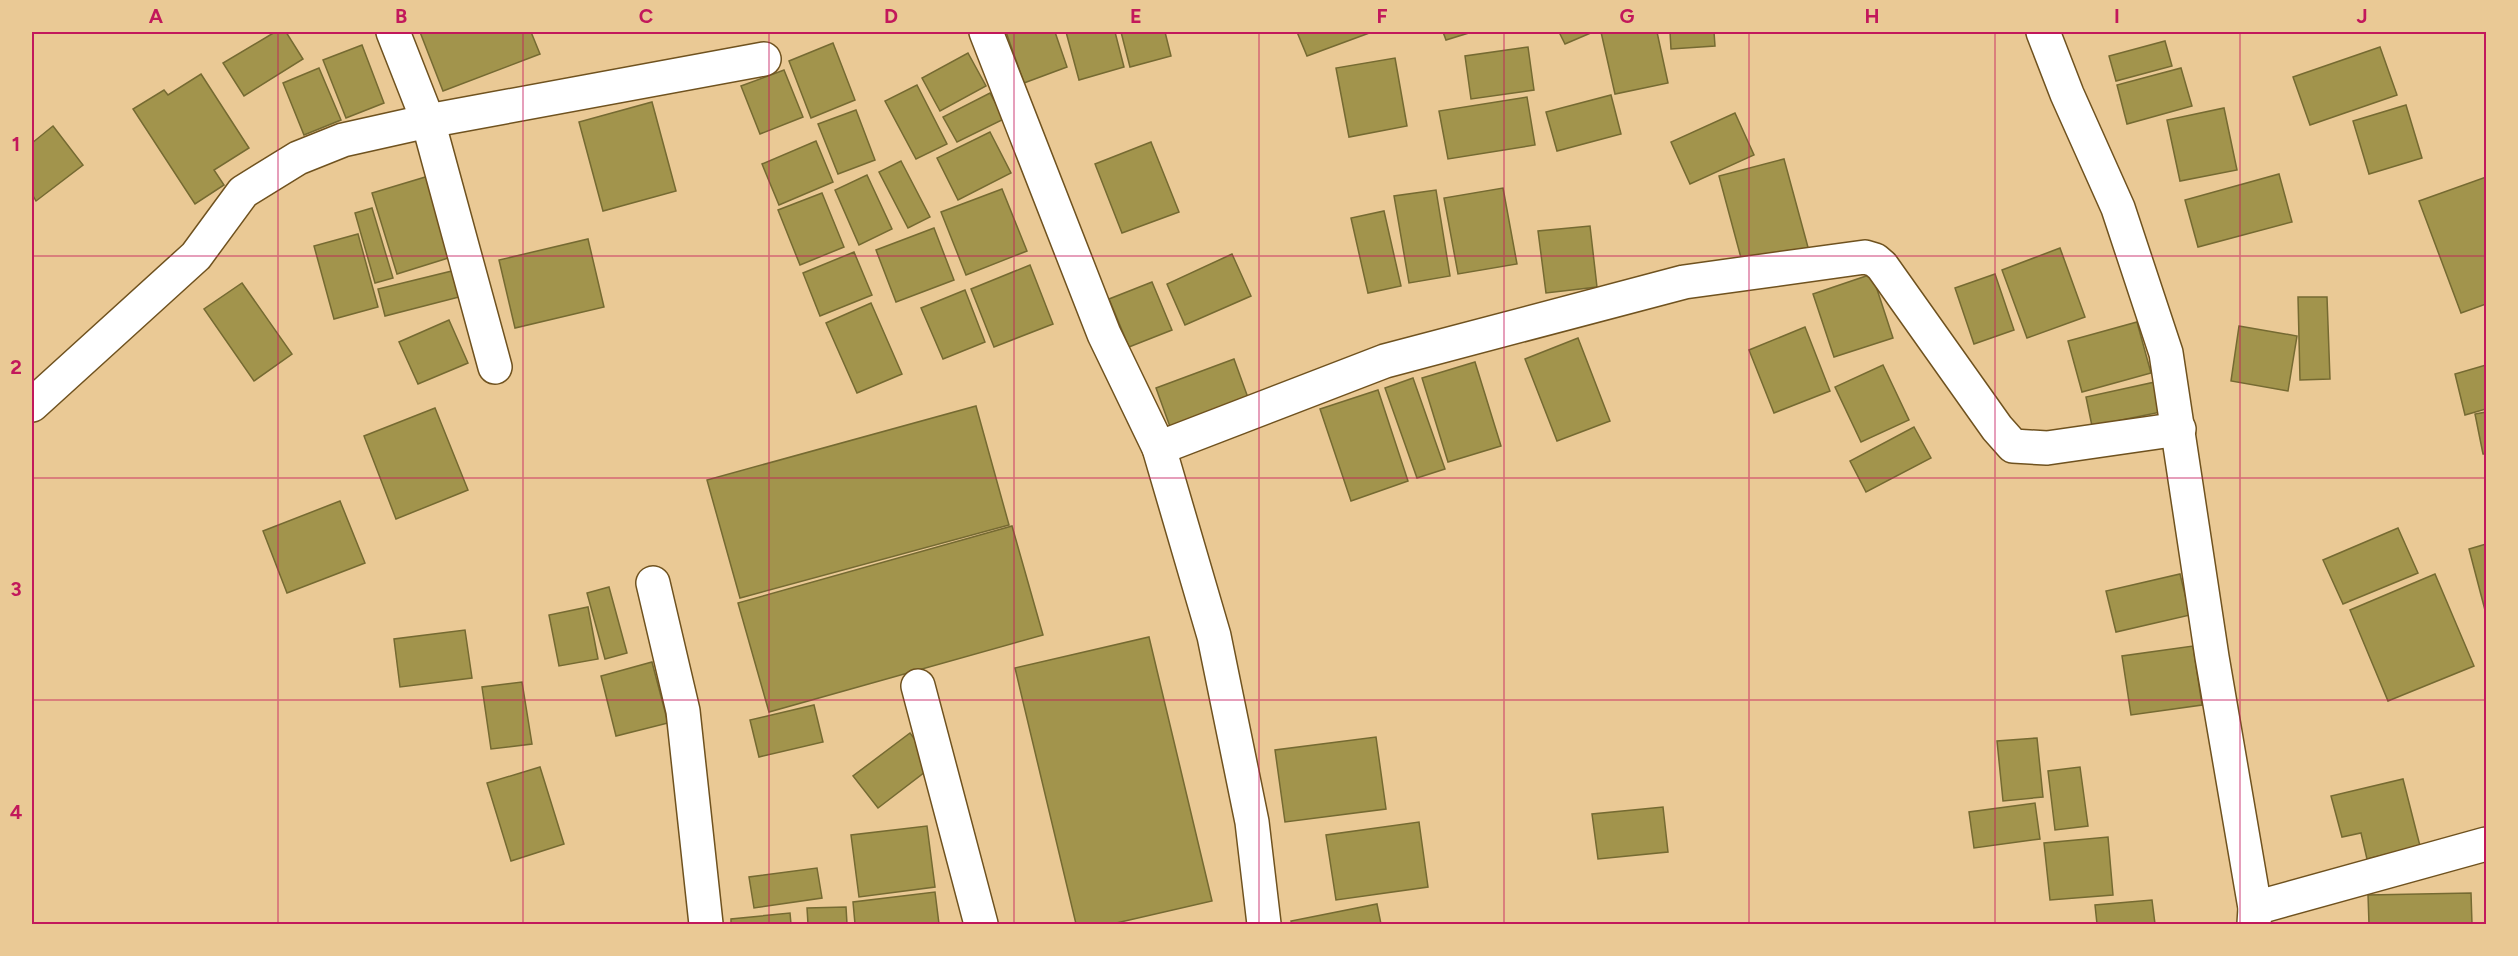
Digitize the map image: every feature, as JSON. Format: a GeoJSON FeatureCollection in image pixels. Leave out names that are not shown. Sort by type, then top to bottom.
{"type":"FeatureCollection","features":[{"type":"Feature","properties":{"kind":"street"},"geometry":{"type":"LineString","coordinates":[[393,32],[428,121],[495,367]]}},
{"type":"Feature","properties":{"kind":"street"},"geometry":{"type":"LineString","coordinates":[[986,32],[1104,334],[1159,448],[1214,636],[1252,822],[1264,924]]}},
{"type":"Feature","properties":{"kind":"street"},"geometry":{"type":"LineString","coordinates":[[2043,32],[2067,94],[2118,208],[2166,353],[2212,657],[2255,916],[2487,844]]}},
{"type":"Feature","properties":{"kind":"street"},"geometry":{"type":"LineString","coordinates":[[32,405],[196,256],[243,192],[298,158],[344,141],[428,121],[764,59]]}},
{"type":"Feature","properties":{"kind":"street"},"geometry":{"type":"LineString","coordinates":[[1159,448],[1385,361],[1684,282],[1865,257],[1875,260],[1882,266],[1997,428],[2013,446],[2047,448],[2179,429]]}},
{"type":"Feature","properties":{"kind":"street"},"geometry":{"type":"LineString","coordinates":[[653,583],[683,711],[706,924]]}},
{"type":"Feature","properties":{"kind":"street"},"geometry":{"type":"LineString","coordinates":[[918,686],[981,924]]}},
{"type":"Feature","properties":{"kind":"building"},"geometry":{"type":"Polygon","coordinates":[[[275,32],[286,32],[303,59],[244,96],[223,63],[275,32]]]}},
{"type":"Feature","properties":{"kind":"building"},"geometry":{"type":"Polygon","coordinates":[[[420,32],[531,32],[540,54],[443,91],[420,32]]]}},
{"type":"Feature","properties":{"kind":"building"},"geometry":{"type":"Polygon","coordinates":[[[1006,32],[1055,32],[1067,67],[1024,83],[1006,32]]]}},
{"type":"Feature","properties":{"kind":"building"},"geometry":{"type":"Polygon","coordinates":[[[1066,32],[1115,32],[1124,67],[1079,80],[1066,32]]]}},
{"type":"Feature","properties":{"kind":"building"},"geometry":{"type":"Polygon","coordinates":[[[1121,32],[1165,32],[1171,56],[1130,67],[1121,32]]]}},
{"type":"Feature","properties":{"kind":"building"},"geometry":{"type":"Polygon","coordinates":[[[1297,32],[1372,32],[1307,56],[1297,32]]]}},
{"type":"Feature","properties":{"kind":"building"},"geometry":{"type":"Polygon","coordinates":[[[1443,32],[1472,32],[1446,40],[1443,32]]]}},
{"type":"Feature","properties":{"kind":"building"},"geometry":{"type":"Polygon","coordinates":[[[1559,32],[1593,32],[1565,44],[1559,32]]]}},
{"type":"Feature","properties":{"kind":"building"},"geometry":{"type":"Polygon","coordinates":[[[1601,32],[1657,32],[1668,83],[1615,94],[1601,32]]]}},
{"type":"Feature","properties":{"kind":"building"},"geometry":{"type":"Polygon","coordinates":[[[1670,32],[1714,32],[1715,46],[1671,49],[1670,32]]]}},
{"type":"Feature","properties":{"kind":"building"},"geometry":{"type":"Polygon","coordinates":[[[2165,41],[2172,66],[2116,81],[2109,56],[2165,41]]]}},
{"type":"Feature","properties":{"kind":"building"},"geometry":{"type":"Polygon","coordinates":[[[833,43],[855,100],[811,118],[789,61],[833,43]]]}},
{"type":"Feature","properties":{"kind":"building"},"geometry":{"type":"Polygon","coordinates":[[[362,45],[384,103],[346,118],[323,60],[362,45]]]}},
{"type":"Feature","properties":{"kind":"building"},"geometry":{"type":"Polygon","coordinates":[[[1528,47],[1534,90],[1471,99],[1465,56],[1528,47]]]}},
{"type":"Feature","properties":{"kind":"building"},"geometry":{"type":"Polygon","coordinates":[[[2380,47],[2397,95],[2310,125],[2293,77],[2380,47]]]}},
{"type":"Feature","properties":{"kind":"building"},"geometry":{"type":"Polygon","coordinates":[[[968,53],[986,86],[940,111],[922,78],[968,53]]]}},
{"type":"Feature","properties":{"kind":"building"},"geometry":{"type":"Polygon","coordinates":[[[1395,58],[1407,126],[1349,137],[1336,68],[1395,58]]]}},
{"type":"Feature","properties":{"kind":"building"},"geometry":{"type":"Polygon","coordinates":[[[319,68],[341,120],[304,135],[283,83],[319,68]]]}},
{"type":"Feature","properties":{"kind":"building"},"geometry":{"type":"Polygon","coordinates":[[[2181,68],[2192,106],[2127,124],[2117,85],[2181,68]]]}},
{"type":"Feature","properties":{"kind":"building"},"geometry":{"type":"Polygon","coordinates":[[[784,70],[803,117],[760,134],[741,86],[784,70]]]}},
{"type":"Feature","properties":{"kind":"building"},"geometry":{"type":"Polygon","coordinates":[[[201,74],[249,148],[214,170],[224,185],[195,204],[133,109],[164,90],[168,95],[201,74]]]}},
{"type":"Feature","properties":{"kind":"building"},"geometry":{"type":"Polygon","coordinates":[[[917,85],[947,144],[916,159],[885,101],[917,85]]]}},
{"type":"Feature","properties":{"kind":"building"},"geometry":{"type":"Polygon","coordinates":[[[990,93],[1004,119],[957,142],[943,117],[990,93]]]}},
{"type":"Feature","properties":{"kind":"building"},"geometry":{"type":"Polygon","coordinates":[[[1611,95],[1621,134],[1557,151],[1546,112],[1611,95]]]}},
{"type":"Feature","properties":{"kind":"building"},"geometry":{"type":"Polygon","coordinates":[[[1527,97],[1535,145],[1448,159],[1439,111],[1527,97]]]}},
{"type":"Feature","properties":{"kind":"building"},"geometry":{"type":"Polygon","coordinates":[[[652,102],[676,191],[603,211],[579,122],[652,102]]]}},
{"type":"Feature","properties":{"kind":"building"},"geometry":{"type":"Polygon","coordinates":[[[2406,105],[2422,158],[2369,174],[2353,121],[2406,105]]]}},
{"type":"Feature","properties":{"kind":"building"},"geometry":{"type":"Polygon","coordinates":[[[2224,108],[2237,170],[2180,181],[2167,120],[2224,108]]]}},
{"type":"Feature","properties":{"kind":"building"},"geometry":{"type":"Polygon","coordinates":[[[856,110],[875,160],[838,174],[818,124],[856,110]]]}},
{"type":"Feature","properties":{"kind":"building"},"geometry":{"type":"Polygon","coordinates":[[[1735,113],[1754,155],[1690,184],[1671,142],[1735,113]]]}},
{"type":"Feature","properties":{"kind":"building"},"geometry":{"type":"Polygon","coordinates":[[[53,126],[83,165],[36,201],[32,194],[32,143],[53,126]]]}},
{"type":"Feature","properties":{"kind":"building"},"geometry":{"type":"Polygon","coordinates":[[[990,132],[1011,173],[958,200],[937,158],[990,132]]]}},
{"type":"Feature","properties":{"kind":"building"},"geometry":{"type":"Polygon","coordinates":[[[816,141],[833,182],[779,205],[762,164],[816,141]]]}},
{"type":"Feature","properties":{"kind":"building"},"geometry":{"type":"Polygon","coordinates":[[[1151,142],[1179,212],[1122,233],[1095,164],[1151,142]]]}},
{"type":"Feature","properties":{"kind":"building"},"geometry":{"type":"Polygon","coordinates":[[[1784,159],[1809,251],[1744,269],[1719,176],[1784,159]]]}},
{"type":"Feature","properties":{"kind":"building"},"geometry":{"type":"Polygon","coordinates":[[[901,161],[930,217],[908,228],[879,172],[901,161]]]}},
{"type":"Feature","properties":{"kind":"building"},"geometry":{"type":"Polygon","coordinates":[[[2279,174],[2292,222],[2198,247],[2185,200],[2279,174]]]}},
{"type":"Feature","properties":{"kind":"building"},"geometry":{"type":"Polygon","coordinates":[[[432,175],[458,255],[397,274],[372,193],[432,175]]]}},
{"type":"Feature","properties":{"kind":"building"},"geometry":{"type":"Polygon","coordinates":[[[867,175],[892,229],[859,245],[835,190],[867,175]]]}},
{"type":"Feature","properties":{"kind":"building"},"geometry":{"type":"Polygon","coordinates":[[[2486,177],[2486,304],[2461,313],[2419,201],[2486,177]]]}},
{"type":"Feature","properties":{"kind":"building"},"geometry":{"type":"Polygon","coordinates":[[[1503,188],[1517,264],[1458,274],[1444,198],[1503,188]]]}},
{"type":"Feature","properties":{"kind":"building"},"geometry":{"type":"Polygon","coordinates":[[[1002,189],[1027,251],[966,275],[941,212],[1002,189]]]}},
{"type":"Feature","properties":{"kind":"building"},"geometry":{"type":"Polygon","coordinates":[[[1436,190],[1450,276],[1409,283],[1394,196],[1436,190]]]}},
{"type":"Feature","properties":{"kind":"building"},"geometry":{"type":"Polygon","coordinates":[[[822,193],[844,247],[800,265],[778,210],[822,193]]]}},
{"type":"Feature","properties":{"kind":"building"},"geometry":{"type":"Polygon","coordinates":[[[372,208],[393,278],[375,283],[355,213],[372,208]]]}},
{"type":"Feature","properties":{"kind":"building"},"geometry":{"type":"Polygon","coordinates":[[[1384,211],[1401,286],[1368,293],[1351,218],[1384,211]]]}},
{"type":"Feature","properties":{"kind":"building"},"geometry":{"type":"Polygon","coordinates":[[[1590,226],[1597,287],[1546,293],[1538,231],[1590,226]]]}},
{"type":"Feature","properties":{"kind":"building"},"geometry":{"type":"Polygon","coordinates":[[[934,228],[954,280],[896,302],[876,250],[934,228]]]}},
{"type":"Feature","properties":{"kind":"building"},"geometry":{"type":"Polygon","coordinates":[[[358,234],[378,307],[334,319],[314,246],[358,234]]]}},
{"type":"Feature","properties":{"kind":"building"},"geometry":{"type":"Polygon","coordinates":[[[588,239],[604,307],[515,328],[499,260],[588,239]]]}},
{"type":"Feature","properties":{"kind":"building"},"geometry":{"type":"Polygon","coordinates":[[[2060,248],[2085,317],[2027,338],[2002,270],[2060,248]]]}},
{"type":"Feature","properties":{"kind":"building"},"geometry":{"type":"Polygon","coordinates":[[[854,252],[872,295],[820,316],[803,273],[854,252]]]}},
{"type":"Feature","properties":{"kind":"building"},"geometry":{"type":"Polygon","coordinates":[[[1232,254],[1251,296],[1185,325],[1167,284],[1232,254]]]}},
{"type":"Feature","properties":{"kind":"building"},"geometry":{"type":"Polygon","coordinates":[[[1030,265],[1053,324],[994,347],[971,289],[1030,265]]]}},
{"type":"Feature","properties":{"kind":"building"},"geometry":{"type":"Polygon","coordinates":[[[456,270],[463,296],[385,316],[378,289],[456,270]]]}},
{"type":"Feature","properties":{"kind":"building"},"geometry":{"type":"Polygon","coordinates":[[[1872,274],[1893,338],[1834,357],[1813,294],[1872,274]]]}},
{"type":"Feature","properties":{"kind":"building"},"geometry":{"type":"Polygon","coordinates":[[[1995,274],[2014,330],[1974,344],[1955,288],[1995,274]]]}},
{"type":"Feature","properties":{"kind":"building"},"geometry":{"type":"Polygon","coordinates":[[[1152,282],[1172,330],[1129,347],[1109,299],[1152,282]]]}},
{"type":"Feature","properties":{"kind":"building"},"geometry":{"type":"Polygon","coordinates":[[[242,283],[292,354],[254,381],[204,309],[242,283]]]}},
{"type":"Feature","properties":{"kind":"building"},"geometry":{"type":"Polygon","coordinates":[[[965,290],[985,342],[943,359],[921,308],[965,290]]]}},
{"type":"Feature","properties":{"kind":"building"},"geometry":{"type":"Polygon","coordinates":[[[2298,297],[2327,297],[2330,379],[2300,380],[2298,297]]]}},
{"type":"Feature","properties":{"kind":"building"},"geometry":{"type":"Polygon","coordinates":[[[871,303],[902,374],[857,393],[826,323],[871,303]]]}},
{"type":"Feature","properties":{"kind":"building"},"geometry":{"type":"Polygon","coordinates":[[[449,320],[468,363],[418,384],[399,342],[449,320]]]}},
{"type":"Feature","properties":{"kind":"building"},"geometry":{"type":"Polygon","coordinates":[[[2137,322],[2151,373],[2082,392],[2068,341],[2137,322]]]}},
{"type":"Feature","properties":{"kind":"building"},"geometry":{"type":"Polygon","coordinates":[[[2239,326],[2297,336],[2288,391],[2231,381],[2239,326]]]}},
{"type":"Feature","properties":{"kind":"building"},"geometry":{"type":"Polygon","coordinates":[[[1805,327],[1830,391],[1774,413],[1749,350],[1805,327]]]}},
{"type":"Feature","properties":{"kind":"building"},"geometry":{"type":"Polygon","coordinates":[[[1578,338],[1610,421],[1557,441],[1525,359],[1578,338]]]}},
{"type":"Feature","properties":{"kind":"building"},"geometry":{"type":"Polygon","coordinates":[[[1234,359],[1251,406],[1173,435],[1156,388],[1234,359]]]}},
{"type":"Feature","properties":{"kind":"building"},"geometry":{"type":"Polygon","coordinates":[[[1475,362],[1501,446],[1448,462],[1422,378],[1475,362]]]}},
{"type":"Feature","properties":{"kind":"building"},"geometry":{"type":"Polygon","coordinates":[[[1883,365],[1909,420],[1861,442],[1835,387],[1883,365]]]}},
{"type":"Feature","properties":{"kind":"building"},"geometry":{"type":"Polygon","coordinates":[[[2486,365],[2486,409],[2465,415],[2455,374],[2486,365]]]}},
{"type":"Feature","properties":{"kind":"building"},"geometry":{"type":"Polygon","coordinates":[[[1413,378],[1445,469],[1417,478],[1385,388],[1413,378]]]}},
{"type":"Feature","properties":{"kind":"building"},"geometry":{"type":"Polygon","coordinates":[[[2155,382],[2161,412],[2092,426],[2086,397],[2155,382]]]}},
{"type":"Feature","properties":{"kind":"building"},"geometry":{"type":"Polygon","coordinates":[[[1378,390],[1408,481],[1351,501],[1320,409],[1378,390]]]}},
{"type":"Feature","properties":{"kind":"building"},"geometry":{"type":"Polygon","coordinates":[[[976,406],[1009,525],[740,598],[707,480],[976,406]]]}},
{"type":"Feature","properties":{"kind":"building"},"geometry":{"type":"Polygon","coordinates":[[[435,408],[468,490],[396,519],[364,436],[435,408]]]}},
{"type":"Feature","properties":{"kind":"building"},"geometry":{"type":"Polygon","coordinates":[[[2486,412],[2486,454],[2483,454],[2475,414],[2486,412]]]}},
{"type":"Feature","properties":{"kind":"building"},"geometry":{"type":"Polygon","coordinates":[[[1914,427],[1931,458],[1866,492],[1850,461],[1914,427]]]}},
{"type":"Feature","properties":{"kind":"building"},"geometry":{"type":"Polygon","coordinates":[[[340,501],[365,563],[287,593],[263,531],[340,501]]]}},
{"type":"Feature","properties":{"kind":"building"},"geometry":{"type":"Polygon","coordinates":[[[1012,526],[1043,635],[769,712],[738,603],[1012,526]]]}},
{"type":"Feature","properties":{"kind":"building"},"geometry":{"type":"Polygon","coordinates":[[[2398,528],[2418,573],[2343,604],[2323,560],[2398,528]]]}},
{"type":"Feature","properties":{"kind":"building"},"geometry":{"type":"Polygon","coordinates":[[[2486,544],[2486,614],[2469,549],[2486,544]]]}},
{"type":"Feature","properties":{"kind":"building"},"geometry":{"type":"Polygon","coordinates":[[[2180,574],[2190,615],[2116,632],[2106,591],[2180,574]]]}},
{"type":"Feature","properties":{"kind":"building"},"geometry":{"type":"Polygon","coordinates":[[[2435,574],[2474,666],[2388,701],[2350,610],[2435,574]]]}},
{"type":"Feature","properties":{"kind":"building"},"geometry":{"type":"Polygon","coordinates":[[[609,587],[627,653],[605,659],[587,593],[609,587]]]}},
{"type":"Feature","properties":{"kind":"building"},"geometry":{"type":"Polygon","coordinates":[[[588,607],[598,659],[559,666],[549,615],[588,607]]]}},
{"type":"Feature","properties":{"kind":"building"},"geometry":{"type":"Polygon","coordinates":[[[465,630],[472,678],[400,687],[394,639],[465,630]]]}},
{"type":"Feature","properties":{"kind":"building"},"geometry":{"type":"Polygon","coordinates":[[[1149,637],[1212,901],[1112,924],[1076,924],[1015,668],[1149,637]]]}},
{"type":"Feature","properties":{"kind":"building"},"geometry":{"type":"Polygon","coordinates":[[[2193,646],[2202,705],[2131,715],[2122,656],[2193,646]]]}},
{"type":"Feature","properties":{"kind":"building"},"geometry":{"type":"Polygon","coordinates":[[[652,662],[668,723],[616,736],[601,676],[652,662]]]}},
{"type":"Feature","properties":{"kind":"building"},"geometry":{"type":"Polygon","coordinates":[[[522,682],[532,744],[491,749],[482,687],[522,682]]]}},
{"type":"Feature","properties":{"kind":"building"},"geometry":{"type":"Polygon","coordinates":[[[814,705],[823,742],[759,757],[750,720],[814,705]]]}},
{"type":"Feature","properties":{"kind":"building"},"geometry":{"type":"Polygon","coordinates":[[[910,733],[934,765],[878,808],[853,776],[910,733]]]}},
{"type":"Feature","properties":{"kind":"building"},"geometry":{"type":"Polygon","coordinates":[[[1376,737],[1386,809],[1285,822],[1275,750],[1376,737]]]}},
{"type":"Feature","properties":{"kind":"building"},"geometry":{"type":"Polygon","coordinates":[[[2037,738],[2043,797],[2003,801],[1997,741],[2037,738]]]}},
{"type":"Feature","properties":{"kind":"building"},"geometry":{"type":"Polygon","coordinates":[[[540,767],[564,844],[511,861],[487,783],[540,767]]]}},
{"type":"Feature","properties":{"kind":"building"},"geometry":{"type":"Polygon","coordinates":[[[2080,767],[2088,826],[2055,830],[2048,771],[2080,767]]]}},
{"type":"Feature","properties":{"kind":"building"},"geometry":{"type":"Polygon","coordinates":[[[2403,779],[2420,846],[2367,859],[2361,833],[2342,837],[2331,796],[2403,779]]]}},
{"type":"Feature","properties":{"kind":"building"},"geometry":{"type":"Polygon","coordinates":[[[2035,803],[2040,839],[1974,848],[1969,812],[2035,803]]]}},
{"type":"Feature","properties":{"kind":"building"},"geometry":{"type":"Polygon","coordinates":[[[1663,807],[1668,852],[1598,859],[1592,814],[1663,807]]]}},
{"type":"Feature","properties":{"kind":"building"},"geometry":{"type":"Polygon","coordinates":[[[1419,822],[1428,887],[1336,900],[1326,835],[1419,822]]]}},
{"type":"Feature","properties":{"kind":"building"},"geometry":{"type":"Polygon","coordinates":[[[927,826],[935,887],[859,897],[851,835],[927,826]]]}},
{"type":"Feature","properties":{"kind":"building"},"geometry":{"type":"Polygon","coordinates":[[[2108,837],[2113,895],[2050,900],[2044,843],[2108,837]]]}},
{"type":"Feature","properties":{"kind":"building"},"geometry":{"type":"Polygon","coordinates":[[[817,868],[822,898],[754,908],[749,877],[817,868]]]}},
{"type":"Feature","properties":{"kind":"building"},"geometry":{"type":"Polygon","coordinates":[[[935,892],[939,924],[855,924],[853,902],[935,892]]]}},
{"type":"Feature","properties":{"kind":"building"},"geometry":{"type":"Polygon","coordinates":[[[2471,893],[2472,924],[2369,924],[2368,895],[2471,893]]]}},
{"type":"Feature","properties":{"kind":"building"},"geometry":{"type":"Polygon","coordinates":[[[2152,900],[2155,924],[2097,924],[2095,905],[2152,900]]]}},
{"type":"Feature","properties":{"kind":"building"},"geometry":{"type":"Polygon","coordinates":[[[1377,904],[1381,924],[1292,924],[1291,921],[1377,904]]]}},
{"type":"Feature","properties":{"kind":"building"},"geometry":{"type":"Polygon","coordinates":[[[846,907],[847,924],[808,924],[807,908],[846,907]]]}},
{"type":"Feature","properties":{"kind":"building"},"geometry":{"type":"Polygon","coordinates":[[[790,913],[791,924],[731,924],[731,919],[790,913]]]}}]}
